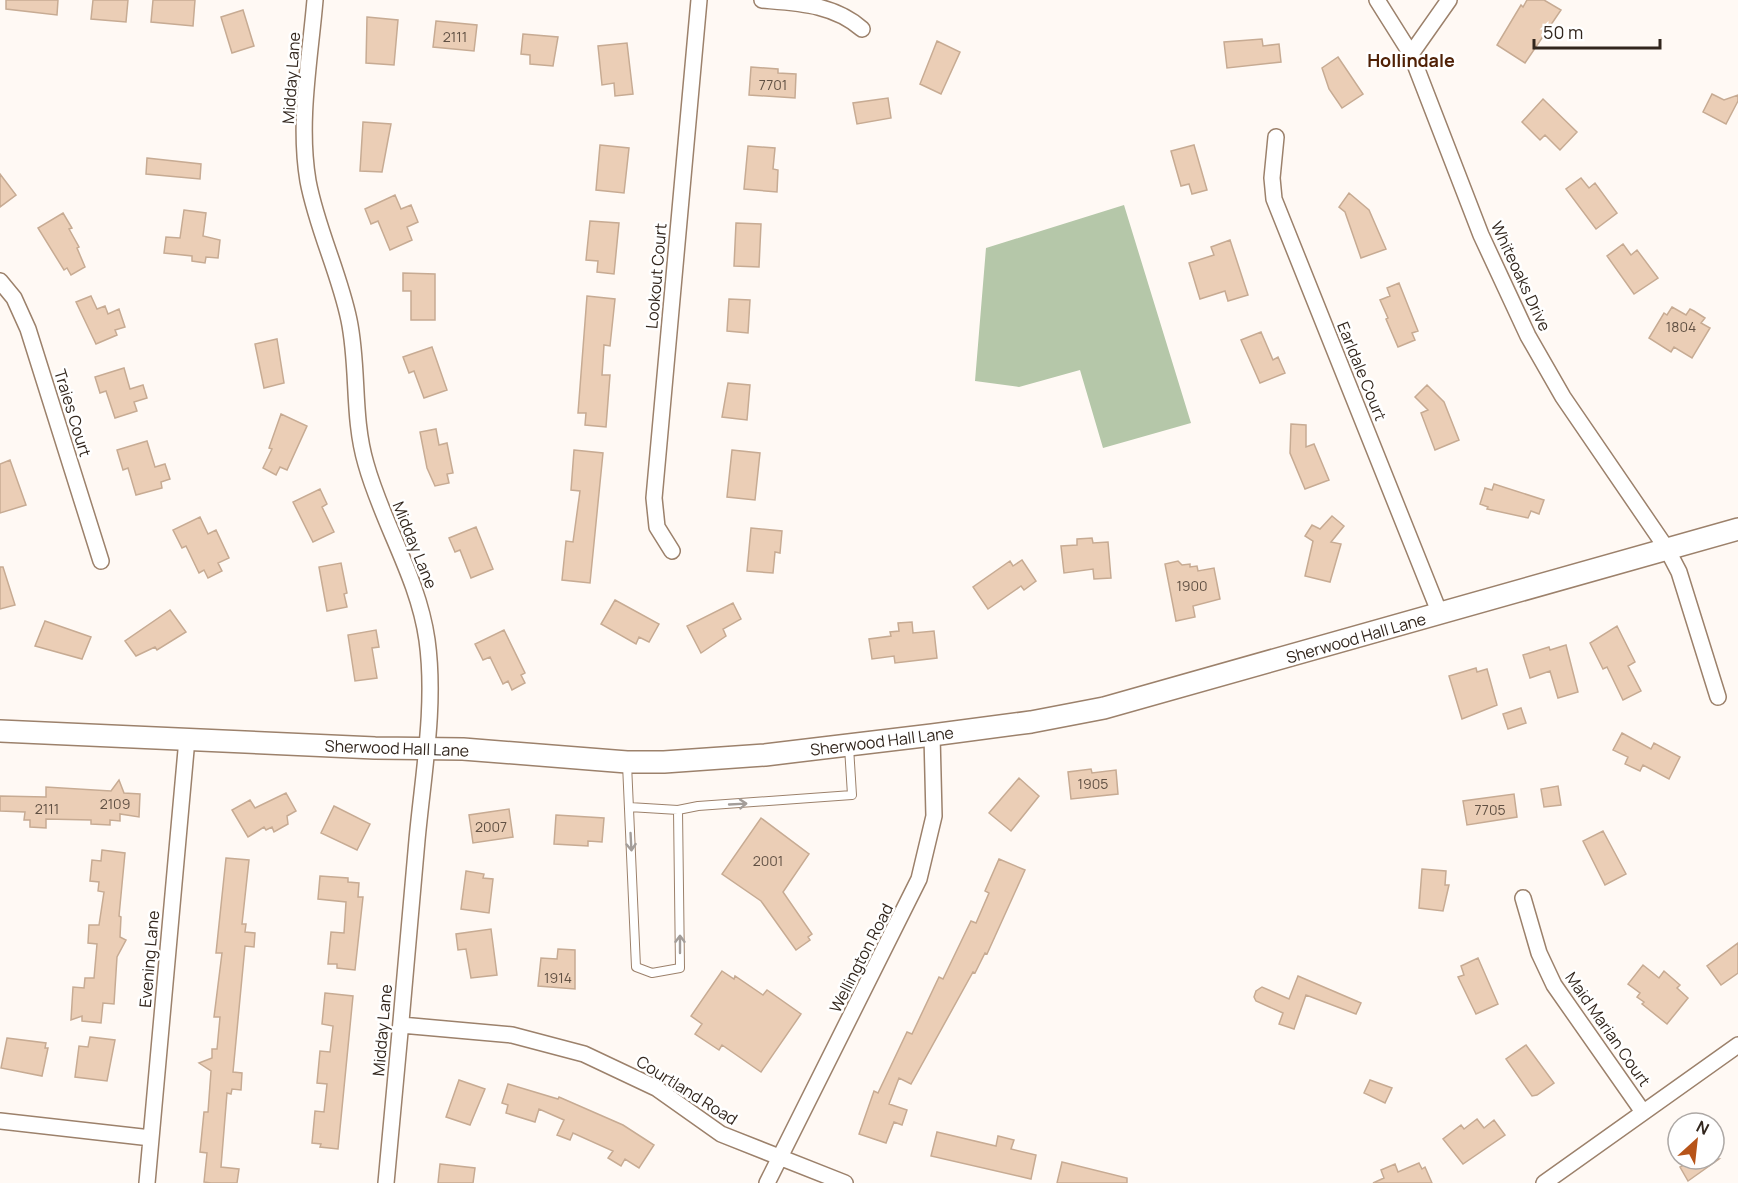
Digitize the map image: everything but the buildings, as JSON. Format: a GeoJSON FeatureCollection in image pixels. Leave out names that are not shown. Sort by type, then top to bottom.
{"type":"FeatureCollection","features":[{"type":"Feature","properties":{"kind":"main road","name":"Sherwood Hall Lane"},"geometry":{"type":"LineString","coordinates":[[0,731],[535,753],[627,762],[754,756],[849,745],[1031,722],[1104,708],[1738,529]]}},
{"type":"Feature","properties":{"kind":"street","name":"Midday Lane"},"geometry":{"type":"LineString","coordinates":[[315,0],[305,112],[308,179],[317,223],[349,319],[355,357],[357,423],[365,463],[379,504],[410,573],[423,619],[429,670],[425,749],[386,1183]]}},
{"type":"Feature","properties":{"kind":"street","name":"Lookout Court"},"geometry":{"type":"LineString","coordinates":[[672,550],[657,527],[654,498],[699,0]]}},
{"type":"Feature","properties":{"kind":"street"},"geometry":{"type":"LineString","coordinates":[[762,0],[820,6],[851,20],[862,30]]}},
{"type":"Feature","properties":{"kind":"street","name":"Whiteoaks Drive"},"geometry":{"type":"LineString","coordinates":[[1377,0],[1411,54],[1481,234],[1528,336],[1563,397],[1667,549],[1678,572],[1718,697]]}},
{"type":"Feature","properties":{"kind":"street"},"geometry":{"type":"LineString","coordinates":[[1411,54],[1449,0]]}},
{"type":"Feature","properties":{"kind":"street","name":"Earldale Court"},"geometry":{"type":"LineString","coordinates":[[1276,137],[1272,178],[1274,199],[1440,614]]}},
{"type":"Feature","properties":{"kind":"street","name":"Traies Court"},"geometry":{"type":"LineString","coordinates":[[0,280],[14,298],[28,329],[101,561]]}},
{"type":"Feature","properties":{"kind":"street","name":"Wellington Road"},"geometry":{"type":"LineString","coordinates":[[767,1183],[919,879],[934,816],[932,735]]}},
{"type":"Feature","properties":{"kind":"street","name":"Evening Lane"},"geometry":{"type":"LineString","coordinates":[[147,1183],[187,739]]}},
{"type":"Feature","properties":{"kind":"street","name":"Maid Marian Court"},"geometry":{"type":"LineString","coordinates":[[1523,898],[1539,953],[1554,985],[1643,1112]]}},
{"type":"Feature","properties":{"kind":"street","name":"Courtland Road"},"geometry":{"type":"LineString","coordinates":[[401,1025],[512,1035],[584,1054],[656,1088],[721,1134],[845,1183]]}},
{"type":"Feature","properties":{"kind":"street"},"geometry":{"type":"LineString","coordinates":[[1544,1183],[1738,1045]]}},
{"type":"Feature","properties":{"kind":"street"},"geometry":{"type":"LineString","coordinates":[[0,1121],[151,1138]]}},
{"type":"Feature","properties":{"kind":"lane"},"geometry":{"type":"LineString","coordinates":[[629,807],[678,810],[698,806],[852,795],[849,745]]}},
{"type":"Feature","properties":{"kind":"lane"},"geometry":{"type":"LineString","coordinates":[[627,762],[636,967],[652,973],[680,968],[678,810]]}},
{"type":"Feature","properties":{"kind":"green space"},"geometry":{"type":"Polygon","coordinates":[[[1124,205],[1191,423],[1103,448],[1080,370],[1019,387],[975,381],[986,248],[1124,205]]]}},
{"type":"Feature","properties":{"kind":"district","name":"Hollindale"},"geometry":{"type":"Point","coordinates":[1411,60]}}]}
